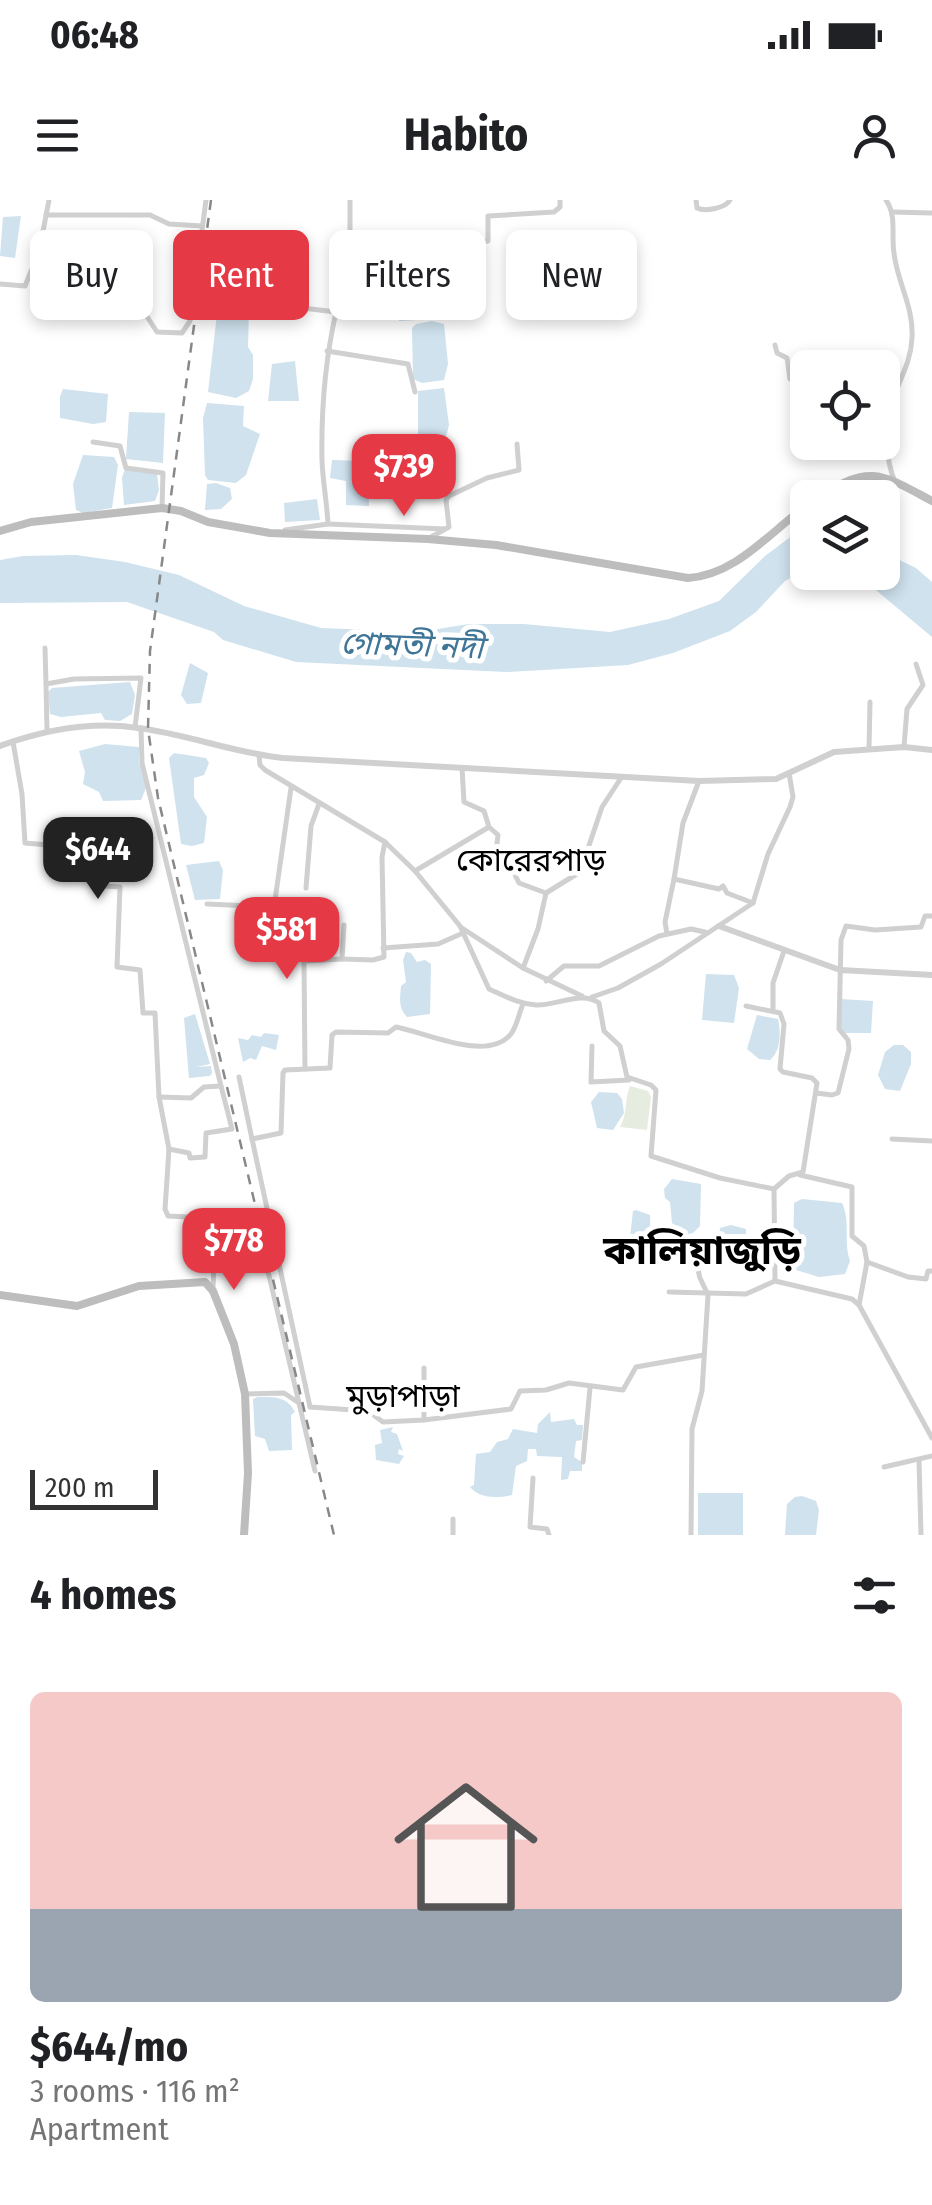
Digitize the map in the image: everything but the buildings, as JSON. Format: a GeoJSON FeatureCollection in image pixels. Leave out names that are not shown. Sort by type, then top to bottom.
{"type":"FeatureCollection","features":[{"type":"Feature","properties":{"kind":"main road"},"geometry":{"type":"LineString","coordinates":[[853,480],[874,474],[890,480]]}},
{"type":"Feature","properties":{"kind":"main road"},"geometry":{"type":"LineString","coordinates":[[900,485],[932,501]]}},
{"type":"Feature","properties":{"kind":"main road"},"geometry":{"type":"LineString","coordinates":[[0,531],[31,522],[162,508],[222,526],[512,548],[688,578],[702,577],[731,565],[790,519]]}},
{"type":"Feature","properties":{"kind":"main road"},"geometry":{"type":"LineString","coordinates":[[0,1295],[76,1306],[139,1286],[205,1282],[213,1291],[234,1344],[246,1394],[248,1472],[244,1535]]}},
{"type":"Feature","properties":{"kind":"street"},"geometry":{"type":"LineString","coordinates":[[43,230],[49,200]]}},
{"type":"Feature","properties":{"kind":"street"},"geometry":{"type":"LineString","coordinates":[[151,320],[157,332],[182,332],[190,321],[206,200]]}},
{"type":"Feature","properties":{"kind":"street"},"geometry":{"type":"LineString","coordinates":[[350,200],[350,230]]}},
{"type":"Feature","properties":{"kind":"street"},"geometry":{"type":"LineString","coordinates":[[486,241],[488,216],[554,212],[560,207],[560,200]]}},
{"type":"Feature","properties":{"kind":"street"},"geometry":{"type":"LineString","coordinates":[[696,200],[697,208],[702,210],[726,205],[730,200]]}},
{"type":"Feature","properties":{"kind":"street"},"geometry":{"type":"LineString","coordinates":[[886,200],[892,212],[894,253],[912,333],[910,361],[900,384]]}},
{"type":"Feature","properties":{"kind":"street"},"geometry":{"type":"LineString","coordinates":[[892,212],[932,213]]}},
{"type":"Feature","properties":{"kind":"street"},"geometry":{"type":"LineString","coordinates":[[46,214],[150,215],[169,224],[202,226]]}},
{"type":"Feature","properties":{"kind":"street"},"geometry":{"type":"LineString","coordinates":[[0,284],[25,286],[30,270]]}},
{"type":"Feature","properties":{"kind":"street"},"geometry":{"type":"LineString","coordinates":[[328,524],[322,464],[327,351],[334,320]]}},
{"type":"Feature","properties":{"kind":"street"},"geometry":{"type":"LineString","coordinates":[[775,345],[777,353],[787,358],[790,380]]}},
{"type":"Feature","properties":{"kind":"street"},"geometry":{"type":"LineString","coordinates":[[327,351],[408,364],[415,392]]}},
{"type":"Feature","properties":{"kind":"street"},"geometry":{"type":"LineString","coordinates":[[92,442],[122,447],[126,468],[163,472],[162,508]]}},
{"type":"Feature","properties":{"kind":"street"},"geometry":{"type":"LineString","coordinates":[[428,539],[450,524],[447,498],[486,478],[519,470],[517,444]]}},
{"type":"Feature","properties":{"kind":"street"},"geometry":{"type":"LineString","coordinates":[[270,532],[328,524],[446,530]]}},
{"type":"Feature","properties":{"kind":"street"},"geometry":{"type":"LineString","coordinates":[[45,648],[46,730]]}},
{"type":"Feature","properties":{"kind":"street"},"geometry":{"type":"LineString","coordinates":[[904,747],[907,709],[922,685],[916,664]]}},
{"type":"Feature","properties":{"kind":"street"},"geometry":{"type":"LineString","coordinates":[[46,684],[74,679],[142,678],[138,728],[146,782],[232,1130],[206,1133],[206,1157],[190,1158],[190,1153],[169,1149]]}},
{"type":"Feature","properties":{"kind":"street"},"geometry":{"type":"LineString","coordinates":[[870,702],[870,748]]}},
{"type":"Feature","properties":{"kind":"street"},"geometry":{"type":"LineString","coordinates":[[0,746],[46,730],[138,728],[259,755],[699,781],[776,779],[824,754],[870,748],[932,750]]}},
{"type":"Feature","properties":{"kind":"street"},"geometry":{"type":"LineString","coordinates":[[13,742],[25,843],[76,848],[87,856],[105,886],[120,886],[118,968],[140,970],[143,1012],[154,1013],[159,1097],[169,1149],[165,1188],[168,1216],[255,1216],[315,1471]]}},
{"type":"Feature","properties":{"kind":"street"},"geometry":{"type":"LineString","coordinates":[[259,755],[265,770],[385,842],[416,870],[462,930],[490,989],[522,1004],[558,1005],[618,988],[753,903],[774,838],[793,797],[789,773]]}},
{"type":"Feature","properties":{"kind":"street"},"geometry":{"type":"LineString","coordinates":[[462,768],[464,802],[484,811],[489,827],[498,835],[496,852],[519,883],[546,892]]}},
{"type":"Feature","properties":{"kind":"street"},"geometry":{"type":"LineString","coordinates":[[523,968],[538,929],[546,892],[580,872],[602,808],[620,778]]}},
{"type":"Feature","properties":{"kind":"street"},"geometry":{"type":"LineString","coordinates":[[667,934],[664,922],[681,832],[699,781]]}},
{"type":"Feature","properties":{"kind":"street"},"geometry":{"type":"LineString","coordinates":[[270,932],[291,788]]}},
{"type":"Feature","properties":{"kind":"street"},"geometry":{"type":"LineString","coordinates":[[306,888],[310,826],[318,804]]}},
{"type":"Feature","properties":{"kind":"street"},"geometry":{"type":"LineString","coordinates":[[416,870],[489,827]]}},
{"type":"Feature","properties":{"kind":"street"},"geometry":{"type":"LineString","coordinates":[[305,1070],[304,961],[384,957],[385,842]]}},
{"type":"Feature","properties":{"kind":"street"},"geometry":{"type":"LineString","coordinates":[[674,879],[719,889],[723,886],[727,893],[753,903]]}},
{"type":"Feature","properties":{"kind":"street"},"geometry":{"type":"LineString","coordinates":[[207,904],[308,911]]}},
{"type":"Feature","properties":{"kind":"street"},"geometry":{"type":"LineString","coordinates":[[816,1092],[838,1093],[849,1049],[840,1029],[841,940],[846,926],[875,930],[921,927],[924,916],[932,916]]}},
{"type":"Feature","properties":{"kind":"street"},"geometry":{"type":"LineString","coordinates":[[342,959],[344,925]]}},
{"type":"Feature","properties":{"kind":"street"},"geometry":{"type":"LineString","coordinates":[[719,926],[840,970],[932,975]]}},
{"type":"Feature","properties":{"kind":"street"},"geometry":{"type":"LineString","coordinates":[[384,948],[438,944],[462,930]]}},
{"type":"Feature","properties":{"kind":"street"},"geometry":{"type":"LineString","coordinates":[[462,930],[546,981],[566,986],[582,996]]}},
{"type":"Feature","properties":{"kind":"street"},"geometry":{"type":"LineString","coordinates":[[546,981],[564,966],[598,966],[667,934],[706,932]]}},
{"type":"Feature","properties":{"kind":"street"},"geometry":{"type":"LineString","coordinates":[[773,1010],[773,982],[784,952]]}},
{"type":"Feature","properties":{"kind":"street"},"geometry":{"type":"LineString","coordinates":[[592,997],[599,1003],[604,1031],[620,1046],[629,1080]]}},
{"type":"Feature","properties":{"kind":"street"},"geometry":{"type":"LineString","coordinates":[[252,1139],[282,1133],[283,1073],[330,1068],[332,1034],[336,1032],[388,1033],[396,1026],[457,1044],[499,1043],[512,1032],[522,1004]]}},
{"type":"Feature","properties":{"kind":"street"},"geometry":{"type":"LineString","coordinates":[[746,1006],[773,1010],[784,1017],[780,1068],[816,1080],[809,1150],[800,1175]]}},
{"type":"Feature","properties":{"kind":"street"},"geometry":{"type":"LineString","coordinates":[[592,1046],[591,1082],[629,1080],[656,1090],[651,1156],[720,1178],[774,1189]]}},
{"type":"Feature","properties":{"kind":"street"},"geometry":{"type":"LineString","coordinates":[[240,1077],[310,1407]]}},
{"type":"Feature","properties":{"kind":"street"},"geometry":{"type":"LineString","coordinates":[[159,1097],[190,1098],[204,1087],[221,1086]]}},
{"type":"Feature","properties":{"kind":"street"},"geometry":{"type":"LineString","coordinates":[[892,1139],[932,1140]]}},
{"type":"Feature","properties":{"kind":"street"},"geometry":{"type":"LineString","coordinates":[[774,1189],[790,1176],[800,1175],[852,1187],[852,1238],[864,1246],[867,1262],[860,1305]]}},
{"type":"Feature","properties":{"kind":"street"},"geometry":{"type":"LineString","coordinates":[[774,1189],[776,1281]]}},
{"type":"Feature","properties":{"kind":"street"},"geometry":{"type":"LineString","coordinates":[[210,1218],[213,1291]]}},
{"type":"Feature","properties":{"kind":"street"},"geometry":{"type":"LineString","coordinates":[[654,1256],[676,1250],[694,1254],[708,1295],[702,1390],[692,1430],[691,1535]]}},
{"type":"Feature","properties":{"kind":"street"},"geometry":{"type":"LineString","coordinates":[[867,1262],[908,1277],[926,1279],[928,1271],[932,1271]]}},
{"type":"Feature","properties":{"kind":"street"},"geometry":{"type":"LineString","coordinates":[[669,1292],[746,1294],[776,1281],[852,1300],[860,1305],[931,1430]]}},
{"type":"Feature","properties":{"kind":"street"},"geometry":{"type":"LineString","coordinates":[[246,1394],[284,1393],[310,1407],[368,1410],[383,1422],[424,1420],[511,1409],[520,1391],[546,1390],[569,1383],[622,1390],[636,1367],[704,1356]]}},
{"type":"Feature","properties":{"kind":"street"},"geometry":{"type":"LineString","coordinates":[[424,1368],[424,1420]]}},
{"type":"Feature","properties":{"kind":"street"},"geometry":{"type":"LineString","coordinates":[[583,1462],[590,1388]]}},
{"type":"Feature","properties":{"kind":"street"},"geometry":{"type":"LineString","coordinates":[[884,1467],[932,1456]]}},
{"type":"Feature","properties":{"kind":"street"},"geometry":{"type":"LineString","coordinates":[[919,1460],[922,1535]]}},
{"type":"Feature","properties":{"kind":"street"},"geometry":{"type":"LineString","coordinates":[[532,1478],[530,1527],[548,1530],[549,1535]]}},
{"type":"Feature","properties":{"kind":"street"},"geometry":{"type":"LineString","coordinates":[[453,1520],[453,1535]]}},
{"type":"Feature","properties":{"kind":"shaded area"},"geometry":{"type":"Polygon","coordinates":[[[630,1086],[648,1091],[651,1097],[647,1130],[620,1127],[630,1086]]]}},
{"type":"Feature","properties":{"kind":"water"},"geometry":{"type":"Polygon","coordinates":[[[21,216],[15,258],[0,256],[3,217],[21,216]]]}},
{"type":"Feature","properties":{"kind":"water"},"geometry":{"type":"Polygon","coordinates":[[[216,320],[249,320],[248,347],[253,355],[249,391],[236,398],[208,392],[216,320]]]}},
{"type":"Feature","properties":{"kind":"water"},"geometry":{"type":"Polygon","coordinates":[[[432,321],[444,324],[448,364],[444,380],[422,383],[413,379],[412,328],[432,321]]]}},
{"type":"Feature","properties":{"kind":"water"},"geometry":{"type":"Polygon","coordinates":[[[295,361],[299,401],[268,401],[272,364],[295,361]]]}},
{"type":"Feature","properties":{"kind":"water"},"geometry":{"type":"Polygon","coordinates":[[[444,388],[449,425],[444,444],[418,441],[418,391],[444,388]]]}},
{"type":"Feature","properties":{"kind":"water"},"geometry":{"type":"Polygon","coordinates":[[[63,389],[108,394],[106,422],[93,424],[60,418],[63,389]]]}},
{"type":"Feature","properties":{"kind":"water"},"geometry":{"type":"Polygon","coordinates":[[[207,403],[244,406],[243,426],[260,434],[246,475],[236,483],[208,480],[205,475],[203,418],[207,403]]]}},
{"type":"Feature","properties":{"kind":"water"},"geometry":{"type":"Polygon","coordinates":[[[129,412],[165,413],[163,463],[126,459],[129,412]]]}},
{"type":"Feature","properties":{"kind":"water"},"geometry":{"type":"Polygon","coordinates":[[[83,455],[114,457],[118,465],[112,508],[83,513],[76,510],[73,484],[83,455]]]}},
{"type":"Feature","properties":{"kind":"water"},"geometry":{"type":"Polygon","coordinates":[[[332,460],[368,461],[369,506],[346,505],[346,481],[330,478],[332,460]]]}},
{"type":"Feature","properties":{"kind":"water"},"geometry":{"type":"Polygon","coordinates":[[[125,469],[157,474],[159,490],[155,501],[124,505],[125,469]]]}},
{"type":"Feature","properties":{"kind":"water"},"geometry":{"type":"Polygon","coordinates":[[[207,484],[230,488],[232,499],[221,509],[205,510],[207,484]]]}},
{"type":"Feature","properties":{"kind":"water"},"geometry":{"type":"Polygon","coordinates":[[[317,499],[320,520],[285,522],[284,503],[317,499]]]}},
{"type":"Feature","properties":{"kind":"water","name":"গোমতী নদী"},"geometry":{"type":"Polygon","coordinates":[[[790,537],[790,578],[756,612],[730,631],[628,665],[506,672],[296,662],[223,640],[214,632],[127,602],[0,603],[0,560],[76,555],[179,575],[244,606],[321,628],[419,632],[469,624],[524,624],[610,632],[669,619],[719,601],[790,537]]]}},
{"type":"Feature","properties":{"kind":"water"},"geometry":{"type":"Polygon","coordinates":[[[900,560],[932,582],[932,637],[876,590],[900,590],[900,560]]]}},
{"type":"Feature","properties":{"kind":"water"},"geometry":{"type":"Polygon","coordinates":[[[190,663],[208,673],[201,703],[187,704],[181,695],[190,663]]]}},
{"type":"Feature","properties":{"kind":"water"},"geometry":{"type":"Polygon","coordinates":[[[130,682],[135,695],[132,714],[120,721],[105,720],[101,713],[61,717],[50,714],[48,692],[52,688],[130,682]]]}},
{"type":"Feature","properties":{"kind":"water"},"geometry":{"type":"Polygon","coordinates":[[[105,744],[139,747],[139,762],[147,785],[141,800],[103,801],[99,792],[83,784],[85,772],[79,751],[105,744]]]}},
{"type":"Feature","properties":{"kind":"water"},"geometry":{"type":"Polygon","coordinates":[[[174,753],[206,758],[209,763],[204,775],[194,778],[194,797],[207,817],[204,843],[181,844],[169,758],[174,753]]]}},
{"type":"Feature","properties":{"kind":"water"},"geometry":{"type":"Polygon","coordinates":[[[219,861],[223,870],[220,899],[195,900],[186,865],[219,861]]]}},
{"type":"Feature","properties":{"kind":"water"},"geometry":{"type":"Polygon","coordinates":[[[406,952],[417,962],[425,960],[431,964],[430,1014],[407,1017],[402,1010],[400,995],[406,982],[406,952]]]}},
{"type":"Feature","properties":{"kind":"water"},"geometry":{"type":"Polygon","coordinates":[[[706,974],[734,975],[739,988],[734,1023],[702,1020],[706,974]]]}},
{"type":"Feature","properties":{"kind":"water"},"geometry":{"type":"Polygon","coordinates":[[[841,999],[873,1001],[871,1033],[840,1030],[841,999]]]}},
{"type":"Feature","properties":{"kind":"water"},"geometry":{"type":"Polygon","coordinates":[[[195,1014],[210,1064],[196,1067],[211,1066],[212,1073],[189,1078],[184,1018],[195,1014]]]}},
{"type":"Feature","properties":{"kind":"water"},"geometry":{"type":"Polygon","coordinates":[[[757,1015],[778,1019],[779,1041],[770,1060],[759,1059],[747,1049],[757,1015]]]}},
{"type":"Feature","properties":{"kind":"water"},"geometry":{"type":"Polygon","coordinates":[[[264,1033],[279,1035],[276,1050],[262,1046],[256,1060],[243,1062],[238,1038],[248,1040],[264,1033]]]}},
{"type":"Feature","properties":{"kind":"water"},"geometry":{"type":"Polygon","coordinates":[[[894,1045],[903,1045],[911,1052],[911,1064],[900,1091],[885,1089],[878,1075],[885,1052],[894,1045]]]}},
{"type":"Feature","properties":{"kind":"water"},"geometry":{"type":"Polygon","coordinates":[[[599,1092],[617,1093],[622,1099],[624,1113],[613,1130],[597,1128],[591,1102],[599,1092]]]}},
{"type":"Feature","properties":{"kind":"water"},"geometry":{"type":"Polygon","coordinates":[[[672,1179],[701,1184],[700,1226],[693,1233],[685,1235],[672,1223],[664,1189],[672,1179]]]}},
{"type":"Feature","properties":{"kind":"water"},"geometry":{"type":"Polygon","coordinates":[[[802,1199],[842,1203],[850,1261],[845,1274],[819,1277],[793,1269],[794,1203],[802,1199]]]}},
{"type":"Feature","properties":{"kind":"water"},"geometry":{"type":"Polygon","coordinates":[[[636,1210],[650,1215],[651,1250],[629,1246],[636,1210]]]}},
{"type":"Feature","properties":{"kind":"water"},"geometry":{"type":"Polygon","coordinates":[[[731,1225],[746,1229],[747,1262],[717,1260],[720,1228],[731,1225]]]}},
{"type":"Feature","properties":{"kind":"water"},"geometry":{"type":"Polygon","coordinates":[[[279,1398],[292,1407],[292,1450],[269,1451],[265,1439],[255,1436],[253,1399],[279,1398]]]}},
{"type":"Feature","properties":{"kind":"water"},"geometry":{"type":"Polygon","coordinates":[[[550,1412],[551,1422],[574,1419],[577,1425],[583,1425],[582,1440],[576,1441],[574,1457],[582,1462],[582,1471],[570,1471],[568,1479],[561,1480],[562,1457],[537,1456],[536,1449],[528,1449],[527,1461],[516,1466],[512,1495],[489,1497],[470,1487],[474,1485],[476,1454],[490,1452],[497,1442],[508,1439],[513,1429],[537,1433],[538,1424],[550,1412]]]}},
{"type":"Feature","properties":{"kind":"water"},"geometry":{"type":"Polygon","coordinates":[[[393,1427],[391,1432],[397,1434],[403,1451],[399,1449],[398,1454],[404,1456],[399,1464],[376,1460],[375,1445],[382,1443],[380,1430],[393,1427]]]}},
{"type":"Feature","properties":{"kind":"water"},"geometry":{"type":"Polygon","coordinates":[[[698,1493],[743,1493],[743,1535],[698,1535],[698,1493]]]}},
{"type":"Feature","properties":{"kind":"water"},"geometry":{"type":"Polygon","coordinates":[[[802,1496],[816,1501],[816,1535],[785,1535],[787,1504],[802,1496]]]}},
{"type":"Feature","properties":{"kind":"railway"},"geometry":{"type":"LineString","coordinates":[[211,200],[150,651],[148,729],[158,798],[334,1535]]}},
{"type":"Feature","properties":{"kind":"district","name":"কোরেরপাড়"},"geometry":{"type":"Point","coordinates":[531,860]}},
{"type":"Feature","properties":{"kind":"district","name":"কালিয়াজুড়ি"},"geometry":{"type":"Point","coordinates":[702,1250]}},
{"type":"Feature","properties":{"kind":"district","name":"মুড়াপাড়া"},"geometry":{"type":"Point","coordinates":[403,1396]}}]}
